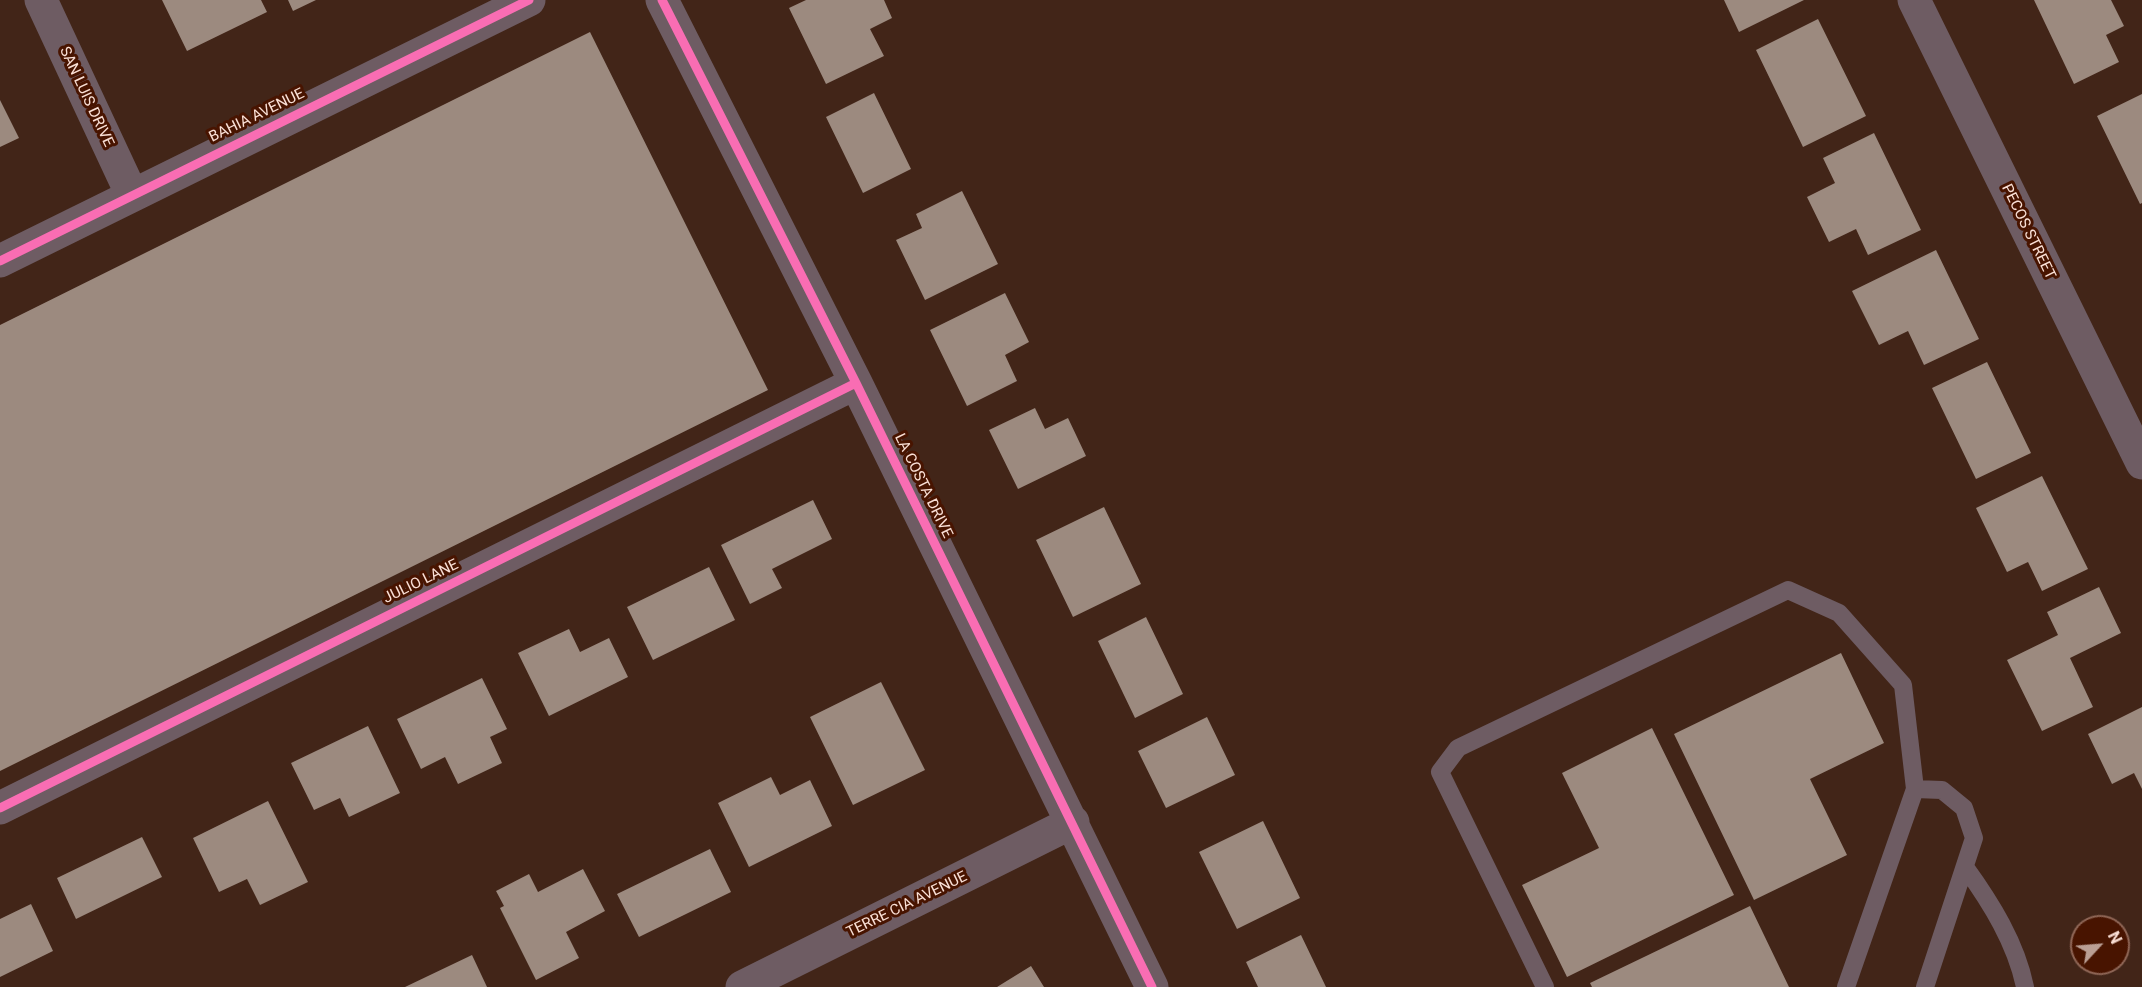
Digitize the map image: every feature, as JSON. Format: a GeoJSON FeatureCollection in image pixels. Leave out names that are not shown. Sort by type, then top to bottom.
{"type":"FeatureCollection","features":[{"type":"Feature","properties":{"kind":"street","name":"SAN LUIS DRIVE"},"geometry":{"type":"LineString","coordinates":[[41,0],[132,195]]}},
{"type":"Feature","properties":{"kind":"street","name":"BAHIA AVENUE"},"geometry":{"type":"LineString","coordinates":[[0,261],[529,0]]}},
{"type":"Feature","properties":{"kind":"street","name":"LA COSTA DRIVE"},"geometry":{"type":"LineString","coordinates":[[662,0],[856,382],[1152,987]]}},
{"type":"Feature","properties":{"kind":"street","name":"PECOS STREET"},"geometry":{"type":"LineString","coordinates":[[1914,0],[2142,464]]}},
{"type":"Feature","properties":{"kind":"street","name":"JULIO LANE"},"geometry":{"type":"LineString","coordinates":[[0,808],[856,382]]}},
{"type":"Feature","properties":{"kind":"street","name":"TERRE CIA AVENUE"},"geometry":{"type":"LineString","coordinates":[[742,987],[1073,822]]}},
{"type":"Feature","properties":{"kind":"lane"},"geometry":{"type":"LineString","coordinates":[[1545,987],[1440,772],[1458,748],[1788,591],[1839,613],[1903,685],[1915,789],[1846,987]]}},
{"type":"Feature","properties":{"kind":"lane"},"geometry":{"type":"LineString","coordinates":[[1915,789],[1942,790],[1964,808],[1974,838],[1925,987]]}},
{"type":"Feature","properties":{"kind":"lane"},"geometry":{"type":"LineString","coordinates":[[1965,867],[1991,903],[2021,968],[2025,987]]}},
{"type":"Feature","properties":{"kind":"building"},"geometry":{"type":"Polygon","coordinates":[[[162,0],[261,0],[267,12],[187,51],[162,0]]]}},
{"type":"Feature","properties":{"kind":"building"},"geometry":{"type":"Polygon","coordinates":[[[288,0],[316,0],[293,11],[288,0]]]}},
{"type":"Feature","properties":{"kind":"building"},"geometry":{"type":"Polygon","coordinates":[[[806,0],[884,0],[892,18],[870,29],[884,56],[826,84],[789,8],[806,0]]]}},
{"type":"Feature","properties":{"kind":"building"},"geometry":{"type":"Polygon","coordinates":[[[1724,0],[1804,0],[1739,32],[1724,0]]]}},
{"type":"Feature","properties":{"kind":"building"},"geometry":{"type":"Polygon","coordinates":[[[2034,0],[2111,0],[2124,26],[2106,35],[2119,62],[2074,84],[2034,0]]]}},
{"type":"Feature","properties":{"kind":"building"},"geometry":{"type":"Polygon","coordinates":[[[1818,19],[1866,116],[1803,147],[1756,50],[1818,19]]]}},
{"type":"Feature","properties":{"kind":"building"},"geometry":{"type":"Polygon","coordinates":[[[590,32],[768,390],[0,771],[0,325],[590,32]]]}},
{"type":"Feature","properties":{"kind":"building"},"geometry":{"type":"Polygon","coordinates":[[[874,93],[911,169],[863,193],[826,117],[874,93]]]}},
{"type":"Feature","properties":{"kind":"building"},"geometry":{"type":"Polygon","coordinates":[[[2142,94],[2142,203],[2140,204],[2097,116],[2142,94]]]}},
{"type":"Feature","properties":{"kind":"building"},"geometry":{"type":"Polygon","coordinates":[[[0,100],[19,138],[0,147],[0,100]]]}},
{"type":"Feature","properties":{"kind":"building"},"geometry":{"type":"Polygon","coordinates":[[[1874,133],[1921,230],[1868,255],[1856,229],[1829,242],[1807,197],[1835,183],[1823,158],[1874,133]]]}},
{"type":"Feature","properties":{"kind":"building"},"geometry":{"type":"Polygon","coordinates":[[[962,191],[998,264],[925,300],[896,240],[922,228],[916,214],[962,191]]]}},
{"type":"Feature","properties":{"kind":"building"},"geometry":{"type":"Polygon","coordinates":[[[1936,250],[1979,339],[1924,365],[1908,331],[1879,345],[1852,291],[1936,250]]]}},
{"type":"Feature","properties":{"kind":"building"},"geometry":{"type":"Polygon","coordinates":[[[1005,293],[1029,342],[1005,355],[1017,381],[967,406],[930,330],[1005,293]]]}},
{"type":"Feature","properties":{"kind":"building"},"geometry":{"type":"Polygon","coordinates":[[[1987,362],[2031,453],[1976,479],[1932,388],[1987,362]]]}},
{"type":"Feature","properties":{"kind":"building"},"geometry":{"type":"Polygon","coordinates":[[[1035,408],[1045,429],[1068,418],[1086,456],[1018,489],[989,430],[1035,408]]]}},
{"type":"Feature","properties":{"kind":"building"},"geometry":{"type":"Polygon","coordinates":[[[2042,476],[2088,569],[2042,591],[2028,562],[2007,572],[1976,508],[2042,476]]]}},
{"type":"Feature","properties":{"kind":"building"},"geometry":{"type":"Polygon","coordinates":[[[813,500],[832,539],[772,569],[782,588],[750,604],[721,545],[813,500]]]}},
{"type":"Feature","properties":{"kind":"building"},"geometry":{"type":"Polygon","coordinates":[[[1104,507],[1141,584],[1073,617],[1036,540],[1104,507]]]}},
{"type":"Feature","properties":{"kind":"building"},"geometry":{"type":"Polygon","coordinates":[[[709,567],[735,620],[653,660],[627,607],[709,567]]]}},
{"type":"Feature","properties":{"kind":"building"},"geometry":{"type":"Polygon","coordinates":[[[2099,587],[2121,633],[2070,658],[2093,707],[2042,731],[2007,660],[2058,635],[2047,612],[2099,587]]]}},
{"type":"Feature","properties":{"kind":"building"},"geometry":{"type":"Polygon","coordinates":[[[1146,617],[1183,694],[1135,718],[1098,641],[1146,617]]]}},
{"type":"Feature","properties":{"kind":"building"},"geometry":{"type":"Polygon","coordinates":[[[569,629],[580,652],[609,638],[628,677],[549,716],[518,653],[569,629]]]}},
{"type":"Feature","properties":{"kind":"building"},"geometry":{"type":"Polygon","coordinates":[[[1841,653],[1884,743],[1810,779],[1847,855],[1754,900],[1674,734],[1841,653]]]}},
{"type":"Feature","properties":{"kind":"building"},"geometry":{"type":"Polygon","coordinates":[[[482,678],[507,729],[490,737],[502,763],[458,784],[445,757],[421,769],[397,719],[482,678]]]}},
{"type":"Feature","properties":{"kind":"building"},"geometry":{"type":"Polygon","coordinates":[[[881,682],[925,770],[853,805],[810,717],[881,682]]]}},
{"type":"Feature","properties":{"kind":"building"},"geometry":{"type":"Polygon","coordinates":[[[2142,707],[2142,789],[2134,773],[2112,784],[2088,734],[2142,707]]]}},
{"type":"Feature","properties":{"kind":"building"},"geometry":{"type":"Polygon","coordinates":[[[1207,717],[1235,775],[1166,808],[1138,751],[1207,717]]]}},
{"type":"Feature","properties":{"kind":"building"},"geometry":{"type":"Polygon","coordinates":[[[368,726],[400,793],[349,817],[340,798],[314,810],[291,763],[368,726]]]}},
{"type":"Feature","properties":{"kind":"building"},"geometry":{"type":"Polygon","coordinates":[[[1652,728],[1734,895],[1567,977],[1522,885],[1599,848],[1562,773],[1652,728]]]}},
{"type":"Feature","properties":{"kind":"building"},"geometry":{"type":"Polygon","coordinates":[[[771,777],[780,795],[810,780],[832,826],[749,867],[718,803],[771,777]]]}},
{"type":"Feature","properties":{"kind":"building"},"geometry":{"type":"Polygon","coordinates":[[[268,801],[308,882],[260,905],[247,879],[219,892],[193,838],[268,801]]]}},
{"type":"Feature","properties":{"kind":"building"},"geometry":{"type":"Polygon","coordinates":[[[1263,821],[1300,898],[1237,929],[1199,852],[1263,821]]]}},
{"type":"Feature","properties":{"kind":"building"},"geometry":{"type":"Polygon","coordinates":[[[142,837],[162,877],[76,919],[57,878],[142,837]]]}},
{"type":"Feature","properties":{"kind":"building"},"geometry":{"type":"Polygon","coordinates":[[[710,849],[731,892],[639,937],[617,894],[710,849]]]}},
{"type":"Feature","properties":{"kind":"building"},"geometry":{"type":"Polygon","coordinates":[[[583,869],[605,911],[566,932],[579,958],[536,980],[500,908],[504,906],[496,891],[529,874],[538,892],[583,869]]]}},
{"type":"Feature","properties":{"kind":"building"},"geometry":{"type":"Polygon","coordinates":[[[31,904],[53,951],[0,977],[0,919],[31,904]]]}},
{"type":"Feature","properties":{"kind":"building"},"geometry":{"type":"Polygon","coordinates":[[[1750,906],[1789,987],[1592,987],[1590,983],[1750,906]]]}},
{"type":"Feature","properties":{"kind":"building"},"geometry":{"type":"Polygon","coordinates":[[[1301,935],[1326,987],[1258,987],[1246,962],[1301,935]]]}},
{"type":"Feature","properties":{"kind":"building"},"geometry":{"type":"Polygon","coordinates":[[[472,955],[487,987],[405,987],[472,955]]]}},
{"type":"Feature","properties":{"kind":"building"},"geometry":{"type":"Polygon","coordinates":[[[1031,966],[1044,987],[997,987],[1031,966]]]}},
{"type":"Feature","properties":{"kind":"cycle path"},"geometry":{"type":"LineString","coordinates":[[0,261],[529,0]]}},
{"type":"Feature","properties":{"kind":"cycle path"},"geometry":{"type":"LineString","coordinates":[[662,0],[856,383],[1152,987]]}},
{"type":"Feature","properties":{"kind":"cycle path"},"geometry":{"type":"LineString","coordinates":[[0,808],[856,383]]}}]}
